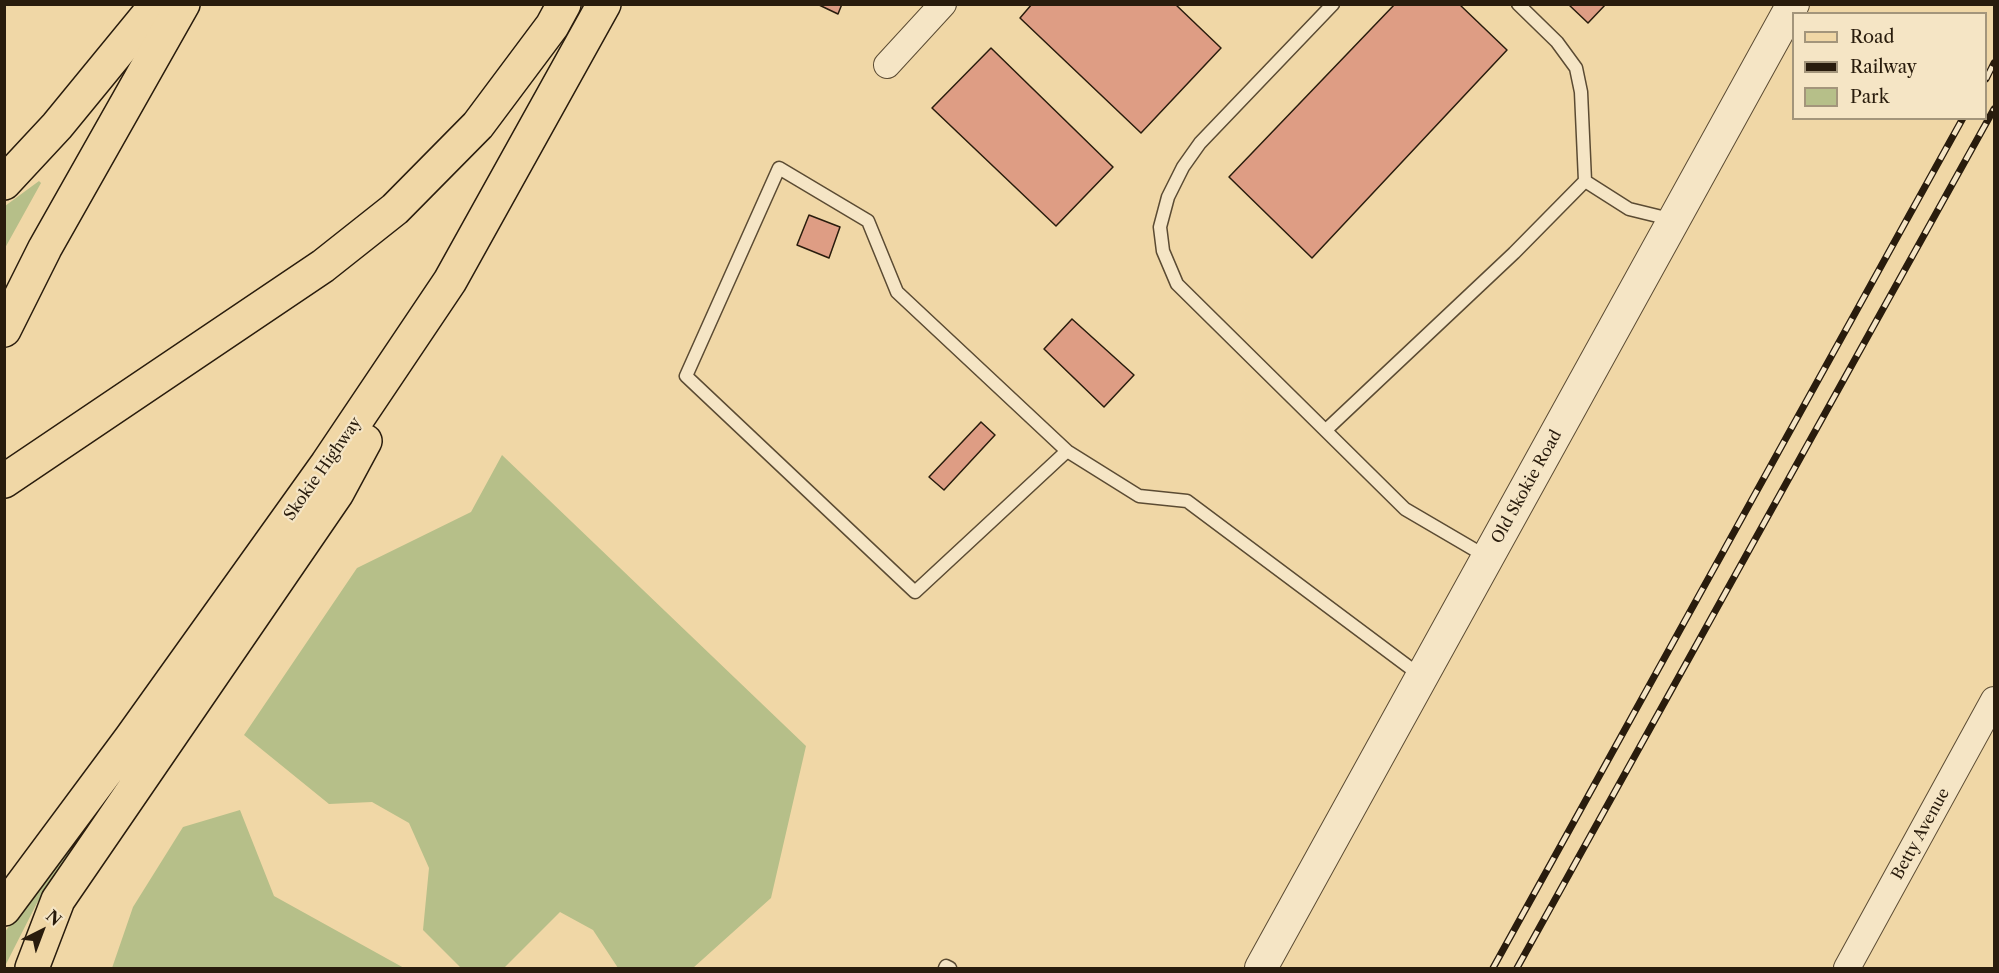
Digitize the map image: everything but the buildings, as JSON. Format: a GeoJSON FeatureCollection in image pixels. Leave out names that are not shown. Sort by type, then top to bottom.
{"type":"FeatureCollection","features":[{"type":"Feature","properties":{"kind":"main road"},"geometry":{"type":"LineString","coordinates":[[4,183],[57,126],[157,4]]}},
{"type":"Feature","properties":{"kind":"main road"},"geometry":{"type":"LineString","coordinates":[[4,330],[45,248],[183,4]]}},
{"type":"Feature","properties":{"kind":"main road"},"geometry":{"type":"LineString","coordinates":[[4,481],[322,266],[396,209],[478,125],[552,26],[564,4]]}},
{"type":"Feature","properties":{"kind":"main road","name":"Skokie Highway"},"geometry":{"type":"LineString","coordinates":[[4,909],[131,738],[327,464],[450,281],[604,4]]}},
{"type":"Feature","properties":{"kind":"main road"},"geometry":{"type":"LineString","coordinates":[[32,969],[58,900],[337,493],[450,281]]}},
{"type":"Feature","properties":{"kind":"street"},"geometry":{"type":"LineString","coordinates":[[888,65],[944,4]]}},
{"type":"Feature","properties":{"kind":"street","name":"Old Skokie Road"},"geometry":{"type":"LineString","coordinates":[[1261,969],[1793,4]]}},
{"type":"Feature","properties":{"kind":"street","name":"Betty Avenue"},"geometry":{"type":"LineString","coordinates":[[1847,969],[1991,717]]}},
{"type":"Feature","properties":{"kind":"lane"},"geometry":{"type":"LineString","coordinates":[[1333,4],[1200,142],[1183,167],[1168,197],[1160,227],[1163,251],[1177,284],[1405,509],[1488,557]]}},
{"type":"Feature","properties":{"kind":"lane"},"geometry":{"type":"LineString","coordinates":[[1326,430],[1514,253],[1586,181],[1581,92],[1576,68],[1557,42],[1518,4]]}},
{"type":"Feature","properties":{"kind":"lane"},"geometry":{"type":"LineString","coordinates":[[1067,451],[915,592],[686,375],[779,168],[868,221],[897,292],[1067,451],[1139,496],[1187,501],[1422,677]]}},
{"type":"Feature","properties":{"kind":"lane"},"geometry":{"type":"LineString","coordinates":[[1586,181],[1629,209],[1674,220]]}},
{"type":"Feature","properties":{"kind":"lane"},"geometry":{"type":"LineString","coordinates":[[945,969],[946,966],[950,969]]}},
{"type":"Feature","properties":{"kind":"green space"},"geometry":{"type":"Polygon","coordinates":[[[39,181],[41,183],[5,248],[5,206],[39,181]]]}},
{"type":"Feature","properties":{"kind":"green space"},"geometry":{"type":"Polygon","coordinates":[[[502,455],[806,746],[771,898],[693,968],[618,968],[593,930],[560,912],[504,968],[461,968],[423,930],[429,868],[409,823],[372,802],[329,804],[244,735],[357,568],[471,512],[502,455]]]}},
{"type":"Feature","properties":{"kind":"green space"},"geometry":{"type":"Polygon","coordinates":[[[121,775],[127,775],[61,865],[37,903],[4,968],[4,933],[121,775]]]}},
{"type":"Feature","properties":{"kind":"green space"},"geometry":{"type":"Polygon","coordinates":[[[240,810],[274,896],[404,968],[112,968],[133,907],[183,827],[240,810]]]}},
{"type":"Feature","properties":{"kind":"railway"},"geometry":{"type":"LineString","coordinates":[[1987,77],[1994,63]]}},
{"type":"Feature","properties":{"kind":"railway"},"geometry":{"type":"LineString","coordinates":[[1517,968],[1994,109]]}},
{"type":"Feature","properties":{"kind":"railway"},"geometry":{"type":"LineString","coordinates":[[1493,968],[1962,120]]}}]}
